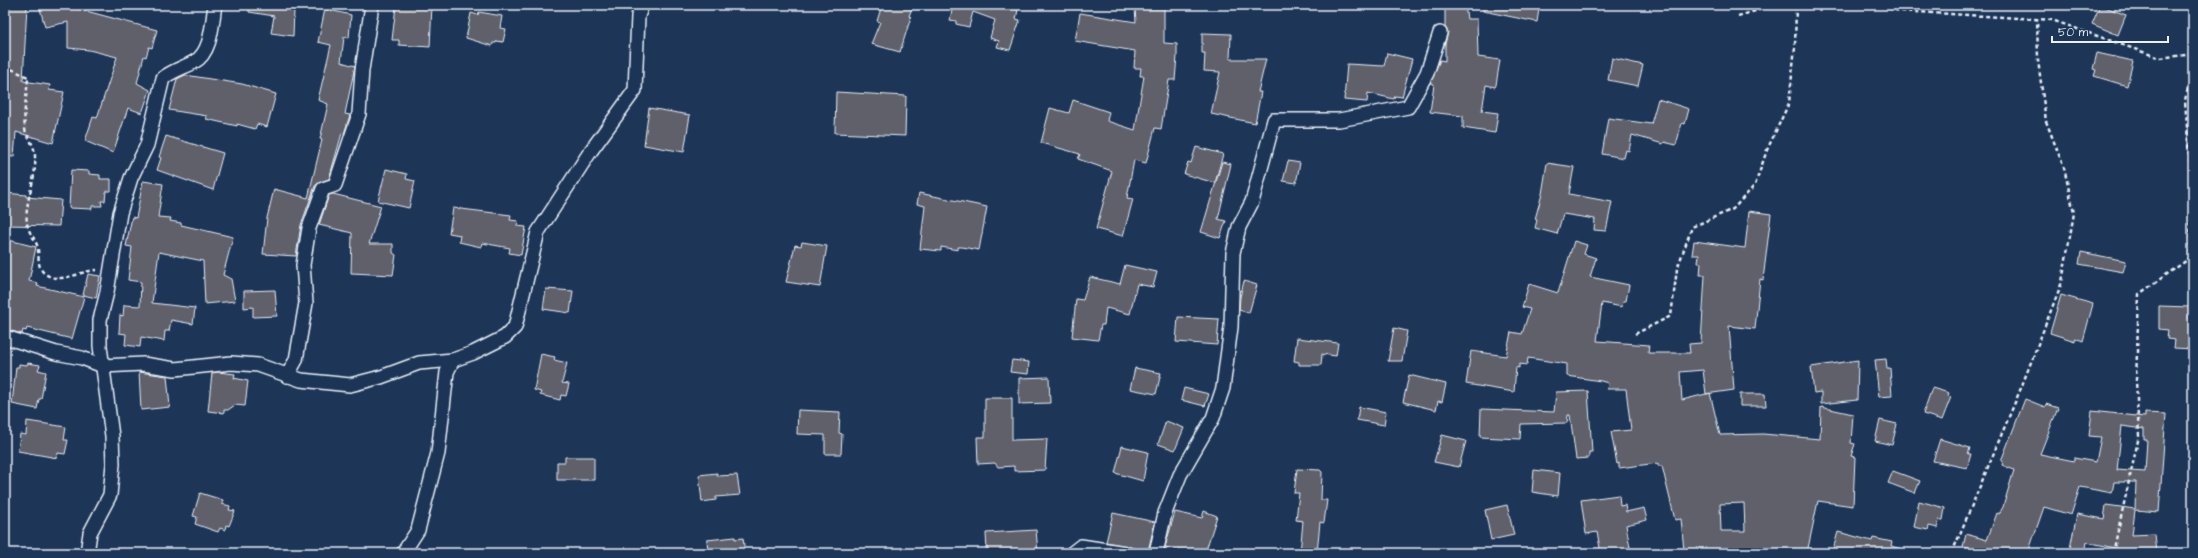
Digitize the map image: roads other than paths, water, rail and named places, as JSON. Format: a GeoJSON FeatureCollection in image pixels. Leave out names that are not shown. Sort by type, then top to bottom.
{"type":"FeatureCollection","features":[{"type":"Feature","properties":{"kind":"street"},"geometry":{"type":"LineString","coordinates":[[87,553],[90,533],[110,495],[113,464],[112,436],[103,366],[100,320],[120,214],[130,178],[147,145],[163,78],[178,68],[195,62],[207,46],[215,5]]}},
{"type":"Feature","properties":{"kind":"street"},"geometry":{"type":"LineString","coordinates":[[287,376],[296,360],[306,303],[303,265],[309,228],[323,189],[335,185],[358,114],[362,70],[372,5]]}},
{"type":"Feature","properties":{"kind":"street"},"geometry":{"type":"LineString","coordinates":[[5,337],[56,353],[82,358],[103,366],[143,364],[175,369],[231,363],[258,365],[301,380],[350,385],[381,377],[419,363],[453,360],[473,354],[504,337],[514,327],[538,232],[590,152],[635,90],[638,16],[642,5]]}},
{"type":"Feature","properties":{"kind":"street"},"geometry":{"type":"LineString","coordinates":[[1156,553],[1165,513],[1180,474],[1212,418],[1223,388],[1231,327],[1233,253],[1239,227],[1252,202],[1274,120],[1339,120],[1408,107],[1427,73],[1440,33]]}},
{"type":"Feature","properties":{"kind":"street"},"geometry":{"type":"LineString","coordinates":[[405,552],[418,530],[436,461],[447,372],[453,360]]}},
{"type":"Feature","properties":{"kind":"street"},"geometry":{"type":"LineString","coordinates":[[1072,553],[1081,546],[1126,553]]}}]}
